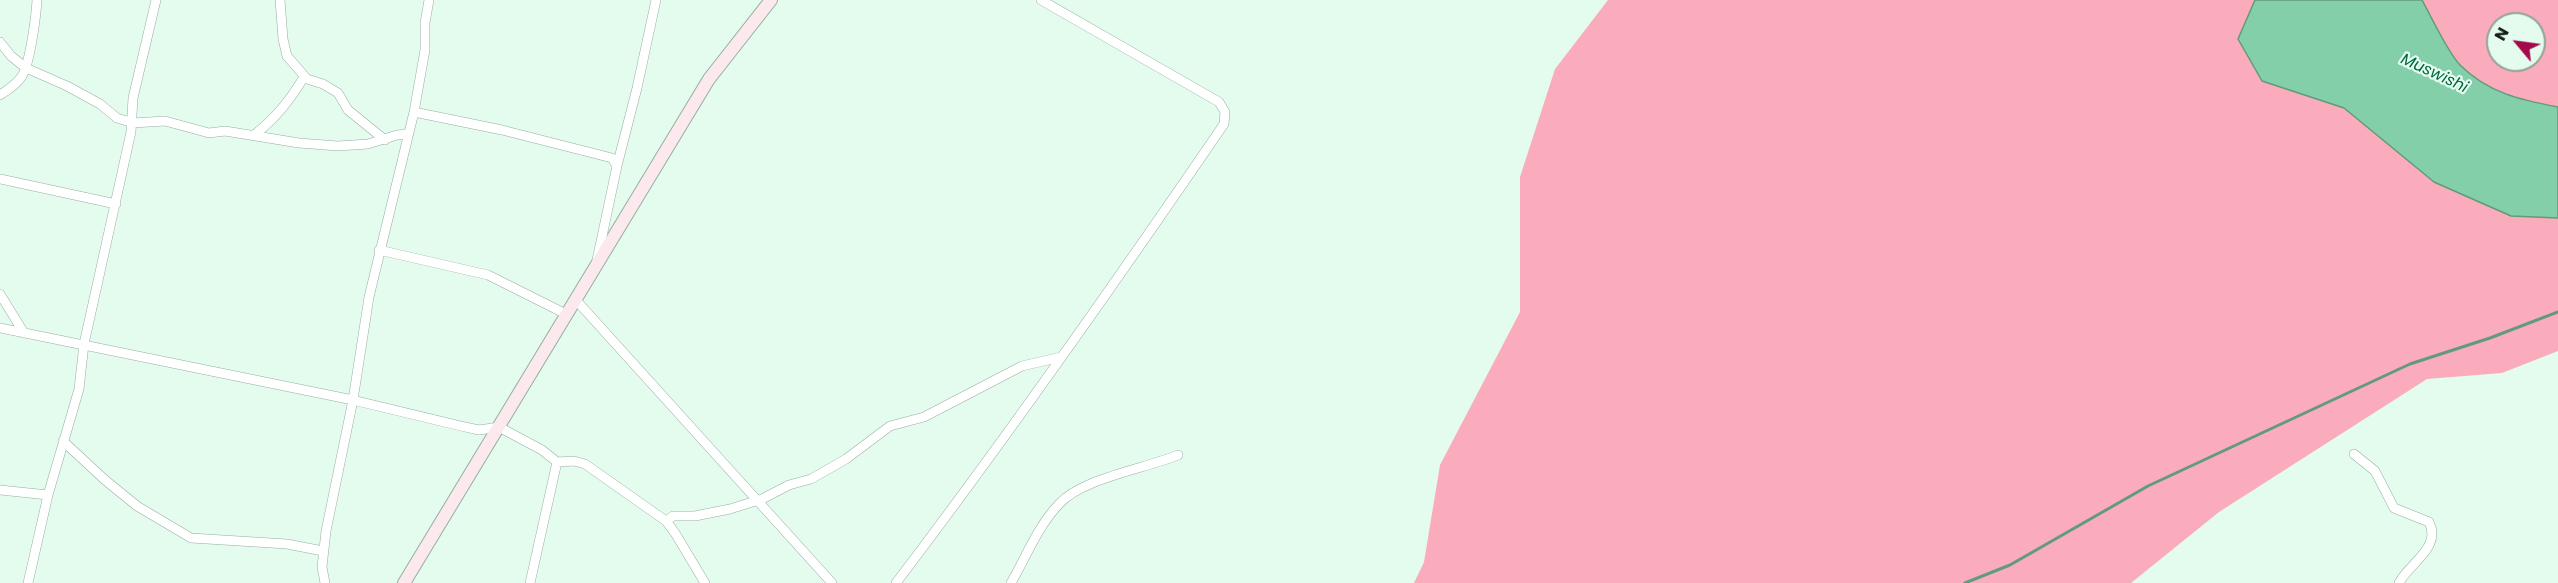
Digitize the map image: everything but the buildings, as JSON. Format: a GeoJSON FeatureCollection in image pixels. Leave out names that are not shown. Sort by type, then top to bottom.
{"type":"FeatureCollection","features":[{"type":"Feature","properties":{"kind":"street"},"geometry":{"type":"LineString","coordinates":[[0,95],[15,84],[26,68],[33,37],[37,0]]}},
{"type":"Feature","properties":{"kind":"street"},"geometry":{"type":"LineString","coordinates":[[28,583],[48,495],[79,389],[84,344],[133,123],[133,98],[156,0]]}},
{"type":"Feature","properties":{"kind":"street"},"geometry":{"type":"LineString","coordinates":[[280,0],[284,51],[304,77],[338,93],[348,110],[385,140]]}},
{"type":"Feature","properties":{"kind":"street"},"geometry":{"type":"LineString","coordinates":[[325,583],[322,567],[323,551],[353,400],[369,297],[414,112],[425,50],[425,23],[429,0]]}},
{"type":"Feature","properties":{"kind":"street"},"geometry":{"type":"LineString","coordinates":[[597,263],[656,0]]}},
{"type":"Feature","properties":{"kind":"street"},"geometry":{"type":"LineString","coordinates":[[404,583],[709,79],[771,0]]}},
{"type":"Feature","properties":{"kind":"street"},"geometry":{"type":"LineString","coordinates":[[896,583],[1061,357],[1224,124],[1225,112],[1219,102],[1041,0]]}},
{"type":"Feature","properties":{"kind":"street"},"geometry":{"type":"LineString","coordinates":[[0,42],[11,56],[26,68],[100,104],[117,118],[133,123],[165,121],[209,133],[225,131],[299,144],[338,146],[354,146],[408,134]]}},
{"type":"Feature","properties":{"kind":"street"},"geometry":{"type":"LineString","coordinates":[[254,135],[273,121],[291,99],[304,77]]}},
{"type":"Feature","properties":{"kind":"street"},"geometry":{"type":"LineString","coordinates":[[414,112],[502,130],[612,158],[617,166]]}},
{"type":"Feature","properties":{"kind":"street"},"geometry":{"type":"LineString","coordinates":[[0,178],[116,204]]}},
{"type":"Feature","properties":{"kind":"street"},"geometry":{"type":"LineString","coordinates":[[379,250],[488,275],[566,314]]}},
{"type":"Feature","properties":{"kind":"street"},"geometry":{"type":"LineString","coordinates":[[0,294],[24,333]]}},
{"type":"Feature","properties":{"kind":"street"},"geometry":{"type":"LineString","coordinates":[[575,299],[832,583]]}},
{"type":"Feature","properties":{"kind":"street"},"geometry":{"type":"LineString","coordinates":[[0,328],[353,400],[479,430],[497,428],[542,450],[557,462],[574,461],[585,464],[666,521],[705,583]]}},
{"type":"Feature","properties":{"kind":"street"},"geometry":{"type":"LineString","coordinates":[[666,521],[674,516],[695,516],[730,509],[824,473],[890,426],[924,417],[1022,366],[1061,357]]}},
{"type":"Feature","properties":{"kind":"street"},"geometry":{"type":"LineString","coordinates":[[63,441],[137,506],[192,538],[287,544],[323,551]]}},
{"type":"Feature","properties":{"kind":"street"},"geometry":{"type":"LineString","coordinates":[[2354,454],[2375,471],[2394,508],[2429,522],[2432,528],[2432,540],[2426,552],[2404,573],[2399,583]]}},
{"type":"Feature","properties":{"kind":"street"},"geometry":{"type":"LineString","coordinates":[[1011,583],[1033,543],[1060,503],[1090,485],[1178,455]]}},
{"type":"Feature","properties":{"kind":"street"},"geometry":{"type":"LineString","coordinates":[[530,583],[557,462]]}},
{"type":"Feature","properties":{"kind":"street"},"geometry":{"type":"LineString","coordinates":[[0,490],[48,495]]}},
{"type":"Feature","properties":{"kind":"shaded area"},"geometry":{"type":"Polygon","coordinates":[[[1608,0],[2255,0],[2238,39],[2262,81],[2344,108],[2434,182],[2511,216],[2558,218],[2558,351],[2502,373],[2427,379],[2219,512],[2131,583],[1414,583],[1424,562],[1440,465],[1520,312],[1520,177],[1555,69],[1608,0]]]}},
{"type":"Feature","properties":{"kind":"shaded area"},"geometry":{"type":"Polygon","coordinates":[[[2422,0],[2558,0],[2558,107],[2506,94],[2482,82],[2460,65],[2422,0]]]}},
{"type":"Feature","properties":{"kind":"water","name":"Muswishi"},"geometry":{"type":"Polygon","coordinates":[[[2255,0],[2422,0],[2450,51],[2471,75],[2506,94],[2558,107],[2558,218],[2511,216],[2434,182],[2344,108],[2262,81],[2238,39],[2255,0]]]}},
{"type":"Feature","properties":{"kind":"waterway"},"geometry":{"type":"LineString","coordinates":[[1965,583],[2010,565],[2148,486],[2410,364],[2490,338],[2558,312]]}}]}
